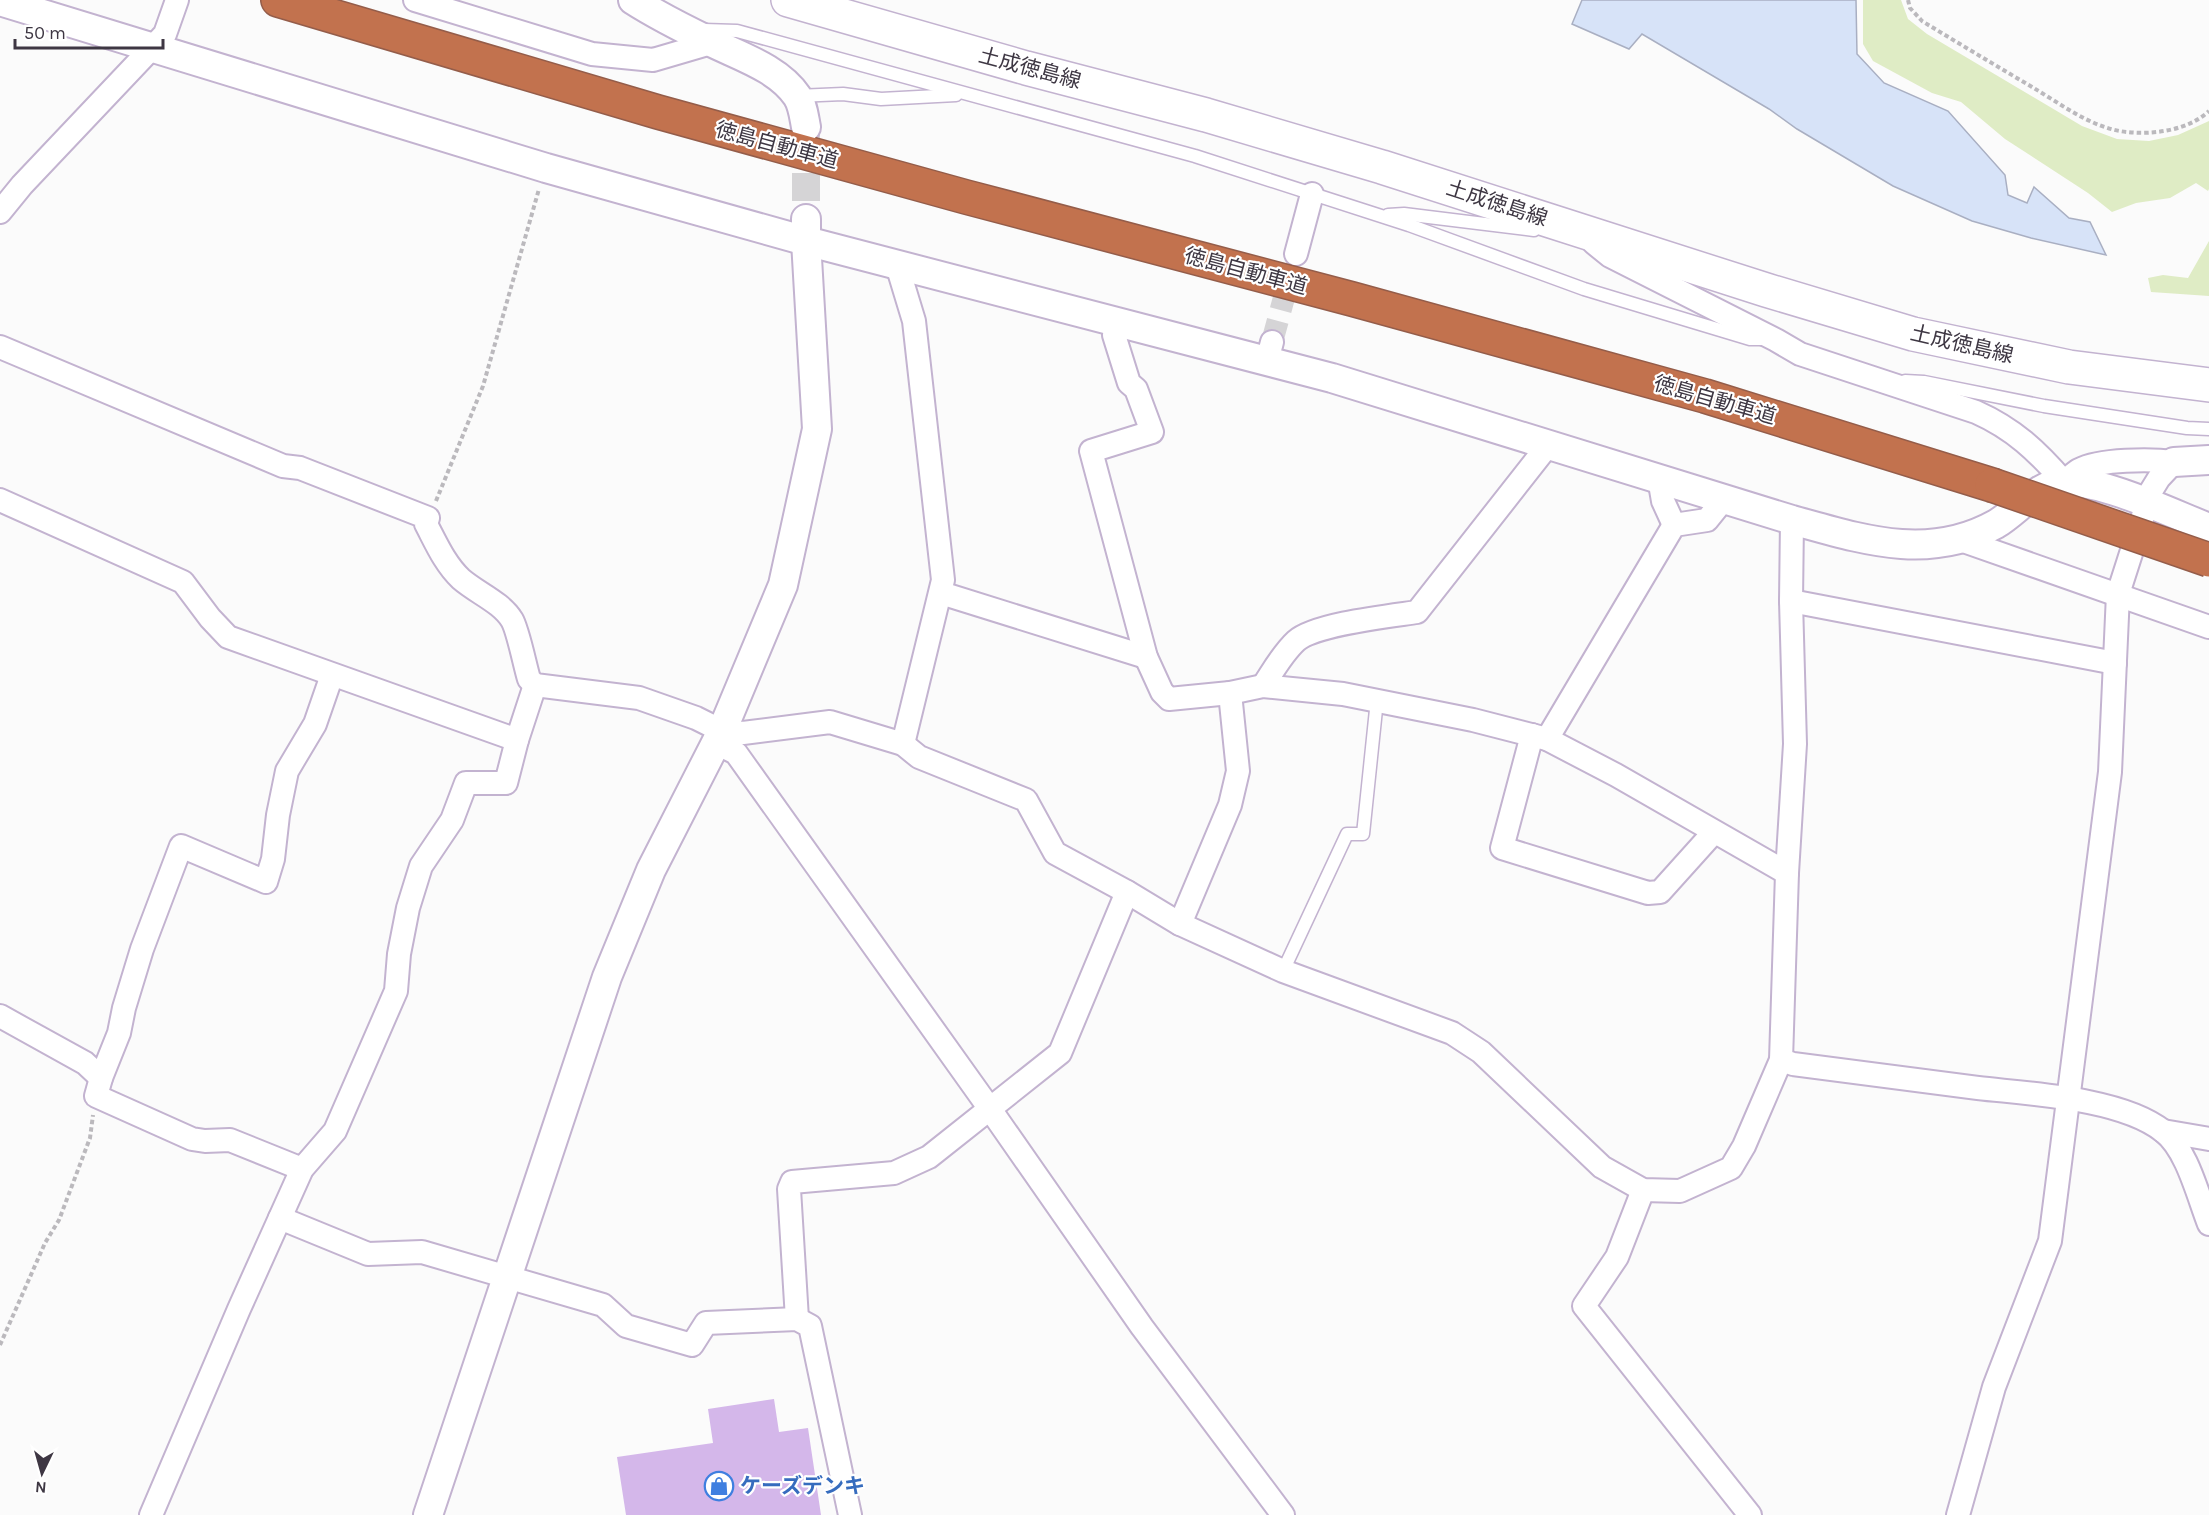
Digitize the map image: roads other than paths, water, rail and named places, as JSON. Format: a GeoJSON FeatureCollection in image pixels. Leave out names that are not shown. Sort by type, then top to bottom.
{"type":"FeatureCollection","features":[{"type":"Feature","properties":{"kind":"highway","name":"徳島自動車道"},"geometry":{"type":"LineString","coordinates":[[278,0],[658,112],[1694,393],[1992,485],[2209,560]]}},
{"type":"Feature","properties":{"kind":"main road","name":"土成徳島線"},"geometry":{"type":"LineString","coordinates":[[788,0],[1026,68],[1217,118],[1382,167],[1766,290],[1913,334],[2069,367],[2209,385]]}},
{"type":"Feature","properties":{"kind":"street"},"geometry":{"type":"LineString","coordinates":[[0,212],[22,185],[165,34],[177,0]]}},
{"type":"Feature","properties":{"kind":"street"},"geometry":{"type":"LineString","coordinates":[[415,0],[592,54],[653,60],[711,43]]}},
{"type":"Feature","properties":{"kind":"street"},"geometry":{"type":"LineString","coordinates":[[633,0],[711,43],[761,66],[782,81],[796,96],[806,127]]}},
{"type":"Feature","properties":{"kind":"street"},"geometry":{"type":"LineString","coordinates":[[0,1],[546,168],[806,230],[897,265],[1116,323],[1269,352],[1332,378],[1792,520],[1864,540],[1912,545],[1937,544],[1958,538],[1995,524],[2040,490],[2064,482],[2080,469],[2109,462],[2209,460]]}},
{"type":"Feature","properties":{"kind":"street"},"geometry":{"type":"LineString","coordinates":[[1296,254],[1312,194]]}},
{"type":"Feature","properties":{"kind":"street"},"geometry":{"type":"LineString","coordinates":[[1574,228],[1610,256],[1800,354],[1994,420],[2026,441],[2064,482],[2102,488],[2209,528]]}},
{"type":"Feature","properties":{"kind":"street"},"geometry":{"type":"LineString","coordinates":[[428,1515],[593,1016],[627,924],[651,870],[719,737],[783,585],[817,429],[806,230]]}},
{"type":"Feature","properties":{"kind":"street"},"geometry":{"type":"LineString","coordinates":[[897,265],[914,321],[943,580],[903,744]]}},
{"type":"Feature","properties":{"kind":"street"},"geometry":{"type":"LineString","coordinates":[[1116,323],[1114,335],[1129,383],[1136,389],[1152,432],[1091,451],[1146,657],[1162,692],[1169,699],[1230,693],[1263,686],[1344,694],[1473,720],[1540,737],[1616,775],[1787,873]]}},
{"type":"Feature","properties":{"kind":"street"},"geometry":{"type":"LineString","coordinates":[[0,347],[283,466],[300,468],[428,518],[426,524],[442,555],[459,577],[495,603],[513,621],[529,679],[535,685],[639,698],[696,718],[719,737],[736,753],[990,1109],[1142,1328],[1283,1515]]}},
{"type":"Feature","properties":{"kind":"street"},"geometry":{"type":"LineString","coordinates":[[1263,686],[1284,654],[1298,639],[1331,626],[1417,612],[1549,444]]}},
{"type":"Feature","properties":{"kind":"street"},"geometry":{"type":"LineString","coordinates":[[1958,1515],[1994,1387],[2050,1240],[2110,772],[2118,594],[2146,503],[2159,478],[2174,462]]}},
{"type":"Feature","properties":{"kind":"street"},"geometry":{"type":"LineString","coordinates":[[1659,478],[1663,501],[1674,525]]}},
{"type":"Feature","properties":{"kind":"street"},"geometry":{"type":"LineString","coordinates":[[1714,832],[1660,892],[1648,893],[1502,848],[1540,737],[1674,525],[1707,520],[1724,499]]}},
{"type":"Feature","properties":{"kind":"street"},"geometry":{"type":"LineString","coordinates":[[0,500],[183,582],[210,618],[228,637],[517,740]]}},
{"type":"Feature","properties":{"kind":"street"},"geometry":{"type":"LineString","coordinates":[[719,737],[830,722],[903,744],[919,757],[1026,800],[1055,853],[1127,891],[1180,924],[1282,971],[1452,1033],[1481,1052],[1602,1167],[1643,1190],[1680,1191],[1731,1168],[1744,1146],[1781,1060],[1787,873],[1795,744],[1791,601],[1792,520]]}},
{"type":"Feature","properties":{"kind":"street"},"geometry":{"type":"LineString","coordinates":[[1958,538],[2209,627]]}},
{"type":"Feature","properties":{"kind":"street"},"geometry":{"type":"LineString","coordinates":[[941,593],[1146,657]]}},
{"type":"Feature","properties":{"kind":"street"},"geometry":{"type":"LineString","coordinates":[[1791,601],[2115,663]]}},
{"type":"Feature","properties":{"kind":"street"},"geometry":{"type":"LineString","coordinates":[[99,1087],[119,1033],[142,949],[181,846],[266,882],[273,859],[278,815],[287,771],[315,724],[332,675]]}},
{"type":"Feature","properties":{"kind":"street"},"geometry":{"type":"LineString","coordinates":[[151,1515],[302,1169],[335,1131],[396,991],[401,943],[408,908],[421,866],[452,820],[466,783],[506,783],[535,685]]}},
{"type":"Feature","properties":{"kind":"street"},"geometry":{"type":"LineString","coordinates":[[1180,924],[1230,805],[1238,771],[1230,693]]}},
{"type":"Feature","properties":{"kind":"street"},"geometry":{"type":"LineString","coordinates":[[797,1319],[789,1189],[792,1182],[894,1173],[929,1157],[1060,1053],[1127,891]]}},
{"type":"Feature","properties":{"kind":"street"},"geometry":{"type":"LineString","coordinates":[[0,1016],[85,1063],[99,1087],[192,1139],[230,1140],[302,1169]]}},
{"type":"Feature","properties":{"kind":"street"},"geometry":{"type":"LineString","coordinates":[[1781,1060],[1793,1064],[2067,1099],[2114,1109],[2142,1118],[2163,1131],[2174,1143],[2186,1164],[2209,1224]]}},
{"type":"Feature","properties":{"kind":"street"},"geometry":{"type":"LineString","coordinates":[[2163,1131],[2209,1139]]}},
{"type":"Feature","properties":{"kind":"street"},"geometry":{"type":"LineString","coordinates":[[1643,1190],[1617,1257],[1584,1306],[1750,1515]]}},
{"type":"Feature","properties":{"kind":"street"},"geometry":{"type":"LineString","coordinates":[[280,1218],[368,1254],[422,1252],[603,1305],[626,1326],[692,1345],[706,1323],[797,1319],[810,1326],[850,1515]]}},
{"type":"Feature","properties":{"kind":"lane"},"geometry":{"type":"LineString","coordinates":[[685,29],[737,31],[1195,156],[1381,216],[1584,289],[1750,339],[1776,340]]}},
{"type":"Feature","properties":{"kind":"lane"},"geometry":{"type":"LineString","coordinates":[[796,96],[843,94],[881,99],[969,94]]}},
{"type":"Feature","properties":{"kind":"lane"},"geometry":{"type":"LineString","coordinates":[[1381,216],[1404,214],[1543,231],[1574,228]]}},
{"type":"Feature","properties":{"kind":"lane"},"geometry":{"type":"LineString","coordinates":[[1875,379],[1924,382],[2044,406],[2187,428],[2209,429]]}},
{"type":"Feature","properties":{"kind":"lane"},"geometry":{"type":"LineString","coordinates":[[1282,971],[1347,834],[1363,834],[1377,700]]}},
{"type":"Feature","properties":{"kind":"water"},"geometry":{"type":"Polygon","coordinates":[[[1582,0],[1856,0],[1857,54],[1884,83],[1948,111],[2005,175],[2008,195],[2027,203],[2034,187],[2069,218],[2090,222],[2106,255],[2031,238],[1972,221],[1893,186],[1642,34],[1629,49],[1572,24],[1582,0]]]}},
{"type":"Feature","properties":{"kind":"tunnel"},"geometry":{"type":"LineString","coordinates":[[806,131],[806,219]]}},
{"type":"Feature","properties":{"kind":"tunnel"},"geometry":{"type":"LineString","coordinates":[[1272,342],[1292,268]]}},
{"type":"Feature","properties":{"kind":"place","name":"ケーズデンキ"},"geometry":{"type":"Point","coordinates":[719,1486]}}]}
